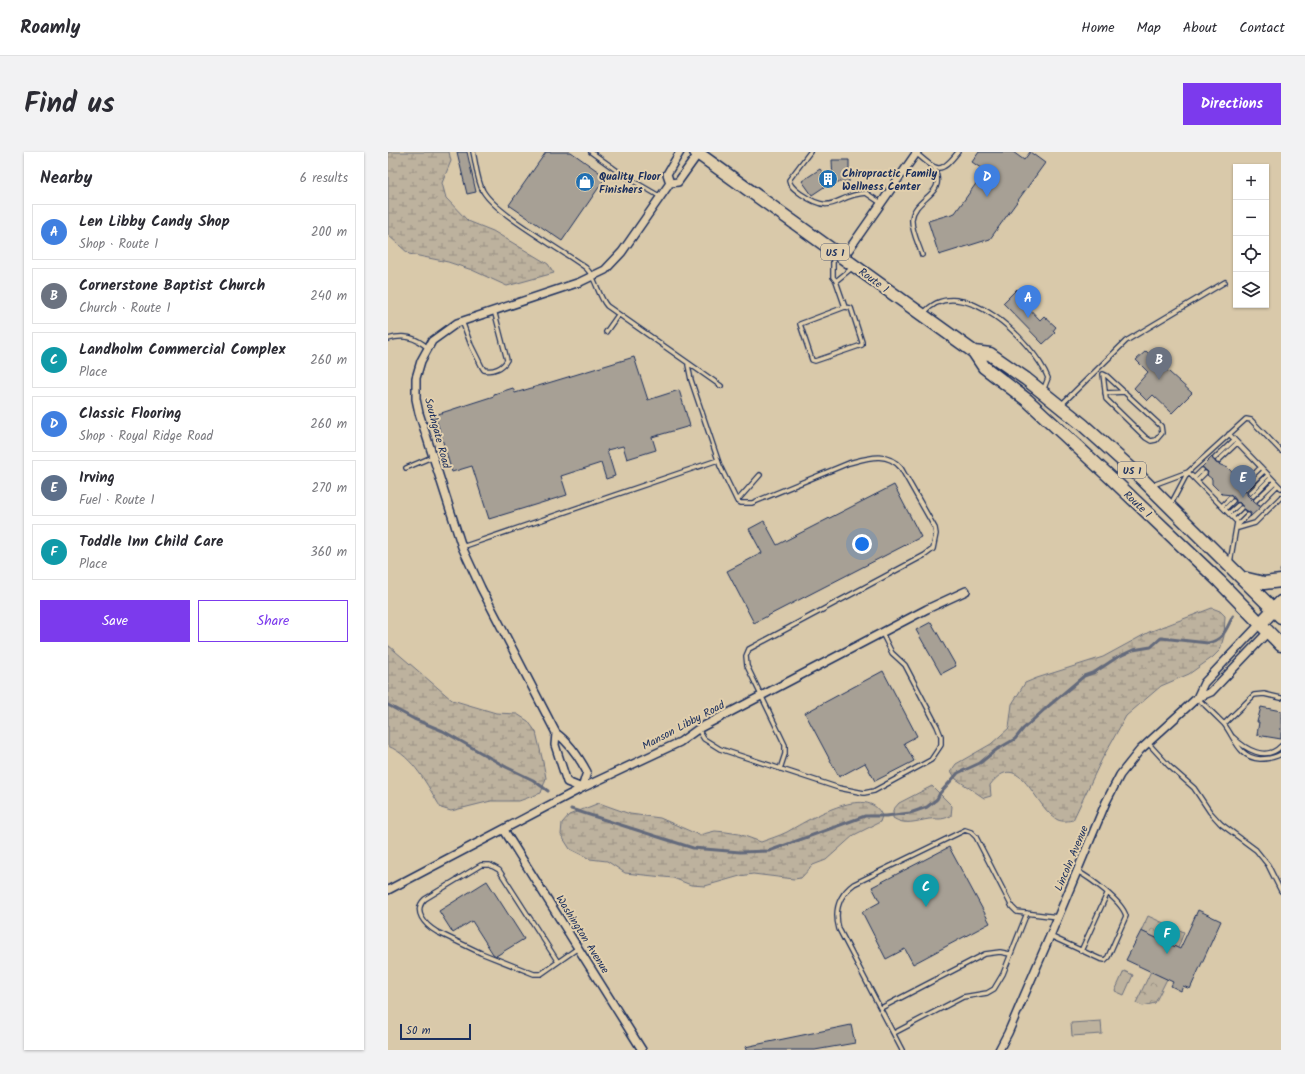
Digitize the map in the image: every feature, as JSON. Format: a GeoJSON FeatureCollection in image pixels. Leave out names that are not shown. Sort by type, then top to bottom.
{"type":"FeatureCollection","features":[{"type":"Feature","properties":{"kind":"main road","name":"Route 1"},"geometry":{"type":"LineString","coordinates":[[697,153],[974,352],[984,367],[1048,419],[1156,520],[1281,645]]}},
{"type":"Feature","properties":{"kind":"main road","name":"Route 1"},"geometry":{"type":"LineString","coordinates":[[974,352],[990,354],[1060,406],[1149,486],[1242,578],[1279,612]]}},
{"type":"Feature","properties":{"kind":"main road"},"geometry":{"type":"LineString","coordinates":[[1242,578],[1264,583],[1281,581]]}},
{"type":"Feature","properties":{"kind":"main road"},"geometry":{"type":"LineString","coordinates":[[1264,628],[1279,612]]}},
{"type":"Feature","properties":{"kind":"street","name":"Southgate Road"},"geometry":{"type":"LineString","coordinates":[[670,183],[667,174],[680,152]]}},
{"type":"Feature","properties":{"kind":"street","name":"Southgate Road"},"geometry":{"type":"LineString","coordinates":[[556,733],[555,745],[567,782],[582,788],[587,772],[564,739],[556,733],[481,588],[462,547],[419,413],[416,392],[417,372],[428,348],[440,334],[462,321],[593,277],[604,270],[619,257],[670,183],[678,182],[697,153]]}},
{"type":"Feature","properties":{"kind":"street"},"geometry":{"type":"LineString","coordinates":[[843,258],[916,153]]}},
{"type":"Feature","properties":{"kind":"street","name":"Manson Libby Road"},"geometry":{"type":"LineString","coordinates":[[388,890],[582,788],[680,742],[698,729],[760,696],[927,609],[966,591]]}},
{"type":"Feature","properties":{"kind":"street","name":"Lincoln Avenue"},"geometry":{"type":"LineString","coordinates":[[1197,698],[1204,683],[1264,628]]}},
{"type":"Feature","properties":{"kind":"street","name":"Lincoln Avenue"},"geometry":{"type":"LineString","coordinates":[[1001,1049],[1113,788],[1126,766],[1148,743],[1197,698],[1211,692],[1264,628]]}},
{"type":"Feature","properties":{"kind":"street","name":"Washington Avenue"},"geometry":{"type":"LineString","coordinates":[[504,830],[642,1050]]}},
{"type":"Feature","properties":{"kind":"lane"},"geometry":{"type":"LineString","coordinates":[[473,152],[482,188],[489,199],[513,218],[571,256],[586,268],[593,277],[602,301],[618,316],[721,386]]}},
{"type":"Feature","properties":{"kind":"lane"},"geometry":{"type":"LineString","coordinates":[[591,152],[623,175],[661,196]]}},
{"type":"Feature","properties":{"kind":"lane"},"geometry":{"type":"LineString","coordinates":[[810,152],[789,180],[794,190],[811,201],[823,206],[866,193],[881,203]]}},
{"type":"Feature","properties":{"kind":"lane"},"geometry":{"type":"LineString","coordinates":[[934,168],[942,168],[948,165],[958,152]]}},
{"type":"Feature","properties":{"kind":"lane"},"geometry":{"type":"LineString","coordinates":[[916,153],[934,168],[939,180],[934,191],[915,210],[912,218],[912,226],[922,255]]}},
{"type":"Feature","properties":{"kind":"lane"},"geometry":{"type":"LineString","coordinates":[[833,250],[832,277],[836,281],[845,307]]}},
{"type":"Feature","properties":{"kind":"lane"},"geometry":{"type":"LineString","coordinates":[[836,281],[854,266]]}},
{"type":"Feature","properties":{"kind":"lane"},"geometry":{"type":"LineString","coordinates":[[1060,406],[1098,368],[1134,336],[1225,282]]}},
{"type":"Feature","properties":{"kind":"lane"},"geometry":{"type":"LineString","coordinates":[[922,314],[931,305],[941,300],[963,301],[988,310],[1041,362],[1048,378],[1043,392]]}},
{"type":"Feature","properties":{"kind":"lane"},"geometry":{"type":"LineString","coordinates":[[845,307],[851,308],[862,345],[815,361],[812,360],[800,326],[801,322],[845,307]]}},
{"type":"Feature","properties":{"kind":"lane"},"geometry":{"type":"LineString","coordinates":[[462,321],[471,345],[484,370],[489,371],[497,369],[504,365],[507,360],[494,310]]}},
{"type":"Feature","properties":{"kind":"lane"},"geometry":{"type":"LineString","coordinates":[[606,332],[618,316]]}},
{"type":"Feature","properties":{"kind":"lane"},"geometry":{"type":"LineString","coordinates":[[388,339],[405,336],[414,338],[428,348]]}},
{"type":"Feature","properties":{"kind":"lane"},"geometry":{"type":"LineString","coordinates":[[688,365],[690,380],[718,460],[731,493],[737,501],[742,504],[752,503],[849,463],[865,458],[884,457],[896,462],[901,468],[936,534],[933,549],[925,555],[750,647],[746,656],[747,666],[760,696],[785,745],[785,754],[780,769]]}},
{"type":"Feature","properties":{"kind":"lane"},"geometry":{"type":"LineString","coordinates":[[1098,368],[1162,428],[1162,434],[1156,440],[1151,441],[1146,438],[1106,399],[1103,374]]}},
{"type":"Feature","properties":{"kind":"lane"},"geometry":{"type":"LineString","coordinates":[[1105,393],[1125,392]]}},
{"type":"Feature","properties":{"kind":"lane"},"geometry":{"type":"LineString","coordinates":[[1170,507],[1188,472],[1242,421],[1250,420],[1281,451]]}},
{"type":"Feature","properties":{"kind":"lane"},"geometry":{"type":"LineString","coordinates":[[1228,434],[1278,485]]}},
{"type":"Feature","properties":{"kind":"lane"},"geometry":{"type":"LineString","coordinates":[[1216,460],[1236,441]]}},
{"type":"Feature","properties":{"kind":"lane"},"geometry":{"type":"LineString","coordinates":[[406,468],[432,457]]}},
{"type":"Feature","properties":{"kind":"lane"},"geometry":{"type":"LineString","coordinates":[[462,547],[718,460]]}},
{"type":"Feature","properties":{"kind":"lane"},"geometry":{"type":"LineString","coordinates":[[1242,486],[1261,467]]}},
{"type":"Feature","properties":{"kind":"lane"},"geometry":{"type":"LineString","coordinates":[[1246,489],[1264,471]]}},
{"type":"Feature","properties":{"kind":"lane"},"geometry":{"type":"LineString","coordinates":[[1149,486],[1188,472]]}},
{"type":"Feature","properties":{"kind":"lane"},"geometry":{"type":"LineString","coordinates":[[1188,472],[1236,520],[1238,527]]}},
{"type":"Feature","properties":{"kind":"lane"},"geometry":{"type":"LineString","coordinates":[[1196,480],[1204,472]]}},
{"type":"Feature","properties":{"kind":"lane"},"geometry":{"type":"LineString","coordinates":[[737,501],[760,475]]}},
{"type":"Feature","properties":{"kind":"lane"},"geometry":{"type":"LineString","coordinates":[[1251,495],[1270,476]]}},
{"type":"Feature","properties":{"kind":"lane"},"geometry":{"type":"LineString","coordinates":[[1256,500],[1278,485]]}},
{"type":"Feature","properties":{"kind":"lane"},"geometry":{"type":"LineString","coordinates":[[1260,503],[1278,485]]}},
{"type":"Feature","properties":{"kind":"lane"},"geometry":{"type":"LineString","coordinates":[[1238,527],[1255,523],[1281,497]]}},
{"type":"Feature","properties":{"kind":"lane"},"geometry":{"type":"LineString","coordinates":[[1224,508],[1232,500]]}},
{"type":"Feature","properties":{"kind":"lane"},"geometry":{"type":"LineString","coordinates":[[1231,515],[1239,507]]}},
{"type":"Feature","properties":{"kind":"lane"},"geometry":{"type":"LineString","coordinates":[[1236,520],[1244,512]]}},
{"type":"Feature","properties":{"kind":"lane"},"geometry":{"type":"LineString","coordinates":[[1229,565],[1238,527],[1248,515]]}},
{"type":"Feature","properties":{"kind":"lane"},"geometry":{"type":"LineString","coordinates":[[698,729],[704,739],[714,746],[780,769],[839,788],[864,793],[880,788],[935,756],[941,741],[937,726],[905,666],[892,653],[882,633]]}},
{"type":"Feature","properties":{"kind":"lane"},"geometry":{"type":"LineString","coordinates":[[1224,724],[1254,695],[1264,694],[1281,698]]}},
{"type":"Feature","properties":{"kind":"lane"},"geometry":{"type":"LineString","coordinates":[[1197,698],[1224,724],[1237,745],[1249,756],[1257,759],[1271,759],[1281,754]]}},
{"type":"Feature","properties":{"kind":"lane"},"geometry":{"type":"LineString","coordinates":[[1229,733],[1240,743],[1254,751],[1269,753],[1281,746]]}},
{"type":"Feature","properties":{"kind":"lane"},"geometry":{"type":"LineString","coordinates":[[1148,743],[1169,766],[1194,788],[1210,812],[1221,824],[1256,850],[1268,866],[1281,891]]}},
{"type":"Feature","properties":{"kind":"lane"},"geometry":{"type":"LineString","coordinates":[[902,1050],[839,929],[836,911],[848,888],[961,831],[968,831],[976,837],[1012,907],[1017,912],[1058,917]]}},
{"type":"Feature","properties":{"kind":"lane"},"geometry":{"type":"LineString","coordinates":[[558,962],[498,870],[490,865],[481,865],[425,899],[420,905],[420,913],[430,928],[481,953],[534,974],[541,974],[578,948]]}},
{"type":"Feature","properties":{"kind":"lane"},"geometry":{"type":"LineString","coordinates":[[1050,936],[1100,959],[1107,959],[1126,919],[1125,912],[1107,894],[1090,879],[1077,871]]}},
{"type":"Feature","properties":{"kind":"lane"},"geometry":{"type":"LineString","coordinates":[[1082,951],[1107,894]]}},
{"type":"Feature","properties":{"kind":"lane"},"geometry":{"type":"LineString","coordinates":[[894,1033],[963,997],[987,993],[994,989],[1003,974],[1026,913]]}},
{"type":"Feature","properties":{"kind":"lane"},"geometry":{"type":"LineString","coordinates":[[881,1008],[985,954],[1000,952],[1010,954]]}},
{"type":"Feature","properties":{"kind":"green space"},"geometry":{"type":"Polygon","coordinates":[[[388,152],[449,152],[451,161],[442,183],[446,198],[468,221],[493,231],[548,264],[554,273],[507,286],[472,270],[448,262],[409,254],[388,235],[388,152]]]}},
{"type":"Feature","properties":{"kind":"green space"},"geometry":{"type":"Polygon","coordinates":[[[1212,608],[1220,611],[1225,616],[1224,636],[1220,650],[1213,657],[1189,674],[1161,686],[1126,716],[1102,759],[1073,820],[1058,820],[1041,804],[1026,783],[1018,776],[1010,772],[1001,775],[990,785],[991,796],[984,798],[956,779],[951,771],[956,764],[991,744],[1009,728],[1012,704],[1025,683],[1103,657],[1149,632],[1212,608]]]}},
{"type":"Feature","properties":{"kind":"green space"},"geometry":{"type":"Polygon","coordinates":[[[388,645],[452,700],[496,713],[517,714],[528,721],[536,732],[546,778],[541,793],[519,801],[491,801],[451,811],[441,808],[413,764],[397,751],[388,746],[388,645]]]}},
{"type":"Feature","properties":{"kind":"green space"},"geometry":{"type":"Polygon","coordinates":[[[932,786],[952,806],[951,816],[941,819],[911,822],[902,822],[893,818],[893,810],[899,803],[932,786]]]}},
{"type":"Feature","properties":{"kind":"green space"},"geometry":{"type":"Polygon","coordinates":[[[599,803],[630,814],[660,818],[699,835],[715,831],[726,832],[739,834],[761,842],[787,832],[822,813],[851,803],[864,803],[875,806],[882,816],[880,822],[854,835],[826,860],[813,865],[801,878],[794,879],[753,874],[740,876],[705,886],[691,885],[673,878],[625,873],[607,861],[590,859],[570,849],[561,835],[562,823],[569,815],[599,803]]]}},
{"type":"Feature","properties":{"kind":"green space"},"geometry":{"type":"Polygon","coordinates":[[[1148,916],[1184,932],[1178,948],[1141,931],[1148,916]]]}},
{"type":"Feature","properties":{"kind":"green space"},"geometry":{"type":"Polygon","coordinates":[[[1124,971],[1133,975],[1124,995],[1115,991],[1124,971]]]}},
{"type":"Feature","properties":{"kind":"green space"},"geometry":{"type":"Polygon","coordinates":[[[1151,971],[1167,979],[1155,1003],[1143,1006],[1136,1003],[1151,971]]]}},
{"type":"Feature","properties":{"kind":"green space"},"geometry":{"type":"Polygon","coordinates":[[[1101,1021],[1102,1034],[1072,1036],[1071,1023],[1101,1021]]]}},
{"type":"Feature","properties":{"kind":"building"},"geometry":{"type":"Polygon","coordinates":[[[457,152],[467,152],[476,192],[467,194],[457,152]]]}},
{"type":"Feature","properties":{"kind":"building"},"geometry":{"type":"Polygon","coordinates":[[[546,152],[571,152],[606,177],[562,241],[509,205],[546,152]]]}},
{"type":"Feature","properties":{"kind":"building"},"geometry":{"type":"Polygon","coordinates":[[[979,152],[1013,152],[1024,160],[1030,152],[1045,163],[990,239],[939,255],[928,221],[955,213],[985,171],[972,162],[979,152]]]}},
{"type":"Feature","properties":{"kind":"building"},"geometry":{"type":"Polygon","coordinates":[[[832,160],[849,160],[849,182],[833,182],[832,160]]]}},
{"type":"Feature","properties":{"kind":"building"},"geometry":{"type":"Polygon","coordinates":[[[820,169],[830,183],[812,195],[802,181],[820,169]]]}},
{"type":"Feature","properties":{"kind":"building"},"geometry":{"type":"Polygon","coordinates":[[[1017,289],[1028,301],[1025,304],[1040,320],[1044,316],[1056,327],[1053,331],[1055,333],[1043,344],[1003,303],[1017,289]]]}},
{"type":"Feature","properties":{"kind":"building"},"geometry":{"type":"Polygon","coordinates":[[[1146,351],[1192,393],[1172,413],[1153,395],[1147,401],[1134,388],[1148,372],[1136,360],[1146,351]]]}},
{"type":"Feature","properties":{"kind":"building"},"geometry":{"type":"Polygon","coordinates":[[[634,357],[648,400],[679,390],[690,426],[652,437],[656,450],[627,459],[623,446],[607,450],[615,476],[606,479],[601,463],[561,476],[567,495],[489,519],[472,466],[452,472],[435,415],[494,396],[494,394],[513,388],[515,393],[634,357]]]}},
{"type":"Feature","properties":{"kind":"building"},"geometry":{"type":"Polygon","coordinates":[[[1212,457],[1216,463],[1228,468],[1238,478],[1239,488],[1244,492],[1247,491],[1247,495],[1254,502],[1259,506],[1262,506],[1250,517],[1251,513],[1244,509],[1240,503],[1236,503],[1236,500],[1232,495],[1222,494],[1212,484],[1212,479],[1207,475],[1208,472],[1202,467],[1212,457]]]}},
{"type":"Feature","properties":{"kind":"building"},"geometry":{"type":"Polygon","coordinates":[[[894,485],[921,537],[754,623],[727,571],[762,553],[749,529],[764,521],[777,545],[894,485]]]}},
{"type":"Feature","properties":{"kind":"building"},"geometry":{"type":"Polygon","coordinates":[[[931,622],[956,666],[941,674],[916,630],[931,622]]]}},
{"type":"Feature","properties":{"kind":"building"},"geometry":{"type":"Polygon","coordinates":[[[883,671],[917,736],[904,743],[914,761],[875,781],[865,763],[839,777],[805,713],[883,671]]]}},
{"type":"Feature","properties":{"kind":"building"},"geometry":{"type":"Polygon","coordinates":[[[1261,707],[1281,711],[1281,739],[1257,735],[1259,722],[1257,722],[1261,707]]]}},
{"type":"Feature","properties":{"kind":"building"},"geometry":{"type":"Polygon","coordinates":[[[949,847],[990,923],[913,964],[905,949],[886,959],[862,912],[880,902],[872,887],[949,847]]]}},
{"type":"Feature","properties":{"kind":"building"},"geometry":{"type":"Polygon","coordinates":[[[487,881],[524,939],[496,956],[493,954],[472,921],[453,933],[439,911],[487,881]]]}},
{"type":"Feature","properties":{"kind":"building"},"geometry":{"type":"Polygon","coordinates":[[[1198,910],[1221,921],[1190,989],[1183,986],[1181,991],[1171,986],[1173,982],[1126,960],[1141,931],[1180,949],[1198,910]]]}},
{"type":"Feature","properties":{"kind":"building"},"geometry":{"type":"Polygon","coordinates":[[[851,1025],[855,1043],[815,1050],[746,1050],[745,1047],[851,1025]]]}},
{"type":"Feature","properties":{"kind":"waterway"},"geometry":{"type":"LineString","coordinates":[[571,809],[693,848],[740,852],[769,851],[865,816],[886,816],[910,813],[927,807],[937,799],[940,793],[958,773],[980,763],[996,750],[1015,739],[1023,729],[1084,676],[1095,672],[1116,658],[1133,650],[1151,647],[1161,638],[1208,643],[1213,642],[1221,637],[1233,616]]}},
{"type":"Feature","properties":{"kind":"waterway"},"geometry":{"type":"LineString","coordinates":[[388,705],[414,719],[443,731],[506,767],[533,780],[548,791]]}},
{"type":"Feature","properties":{"kind":"place","name":"Chiropractic Family Wellness Center"},"geometry":{"type":"Point","coordinates":[828,179]}},
{"type":"Feature","properties":{"kind":"place","name":"Quality Floor Finishers"},"geometry":{"type":"Point","coordinates":[585,182]}},
{"type":"Feature","properties":{"kind":"place","name":"Classic Flooring"},"geometry":{"type":"Point","coordinates":[987,197]}},
{"type":"Feature","properties":{"kind":"place","name":"Len Libby Candy Shop"},"geometry":{"type":"Point","coordinates":[1028,318]}},
{"type":"Feature","properties":{"kind":"place","name":"Cornerstone Baptist Church"},"geometry":{"type":"Point","coordinates":[1159,380]}},
{"type":"Feature","properties":{"kind":"place","name":"Irving"},"geometry":{"type":"Point","coordinates":[1243,498]}},
{"type":"Feature","properties":{"kind":"place","name":"Landholm Commercial Complex"},"geometry":{"type":"Point","coordinates":[926,907]}},
{"type":"Feature","properties":{"kind":"place","name":"Toddle Inn Child Care"},"geometry":{"type":"Point","coordinates":[1167,954]}}]}
